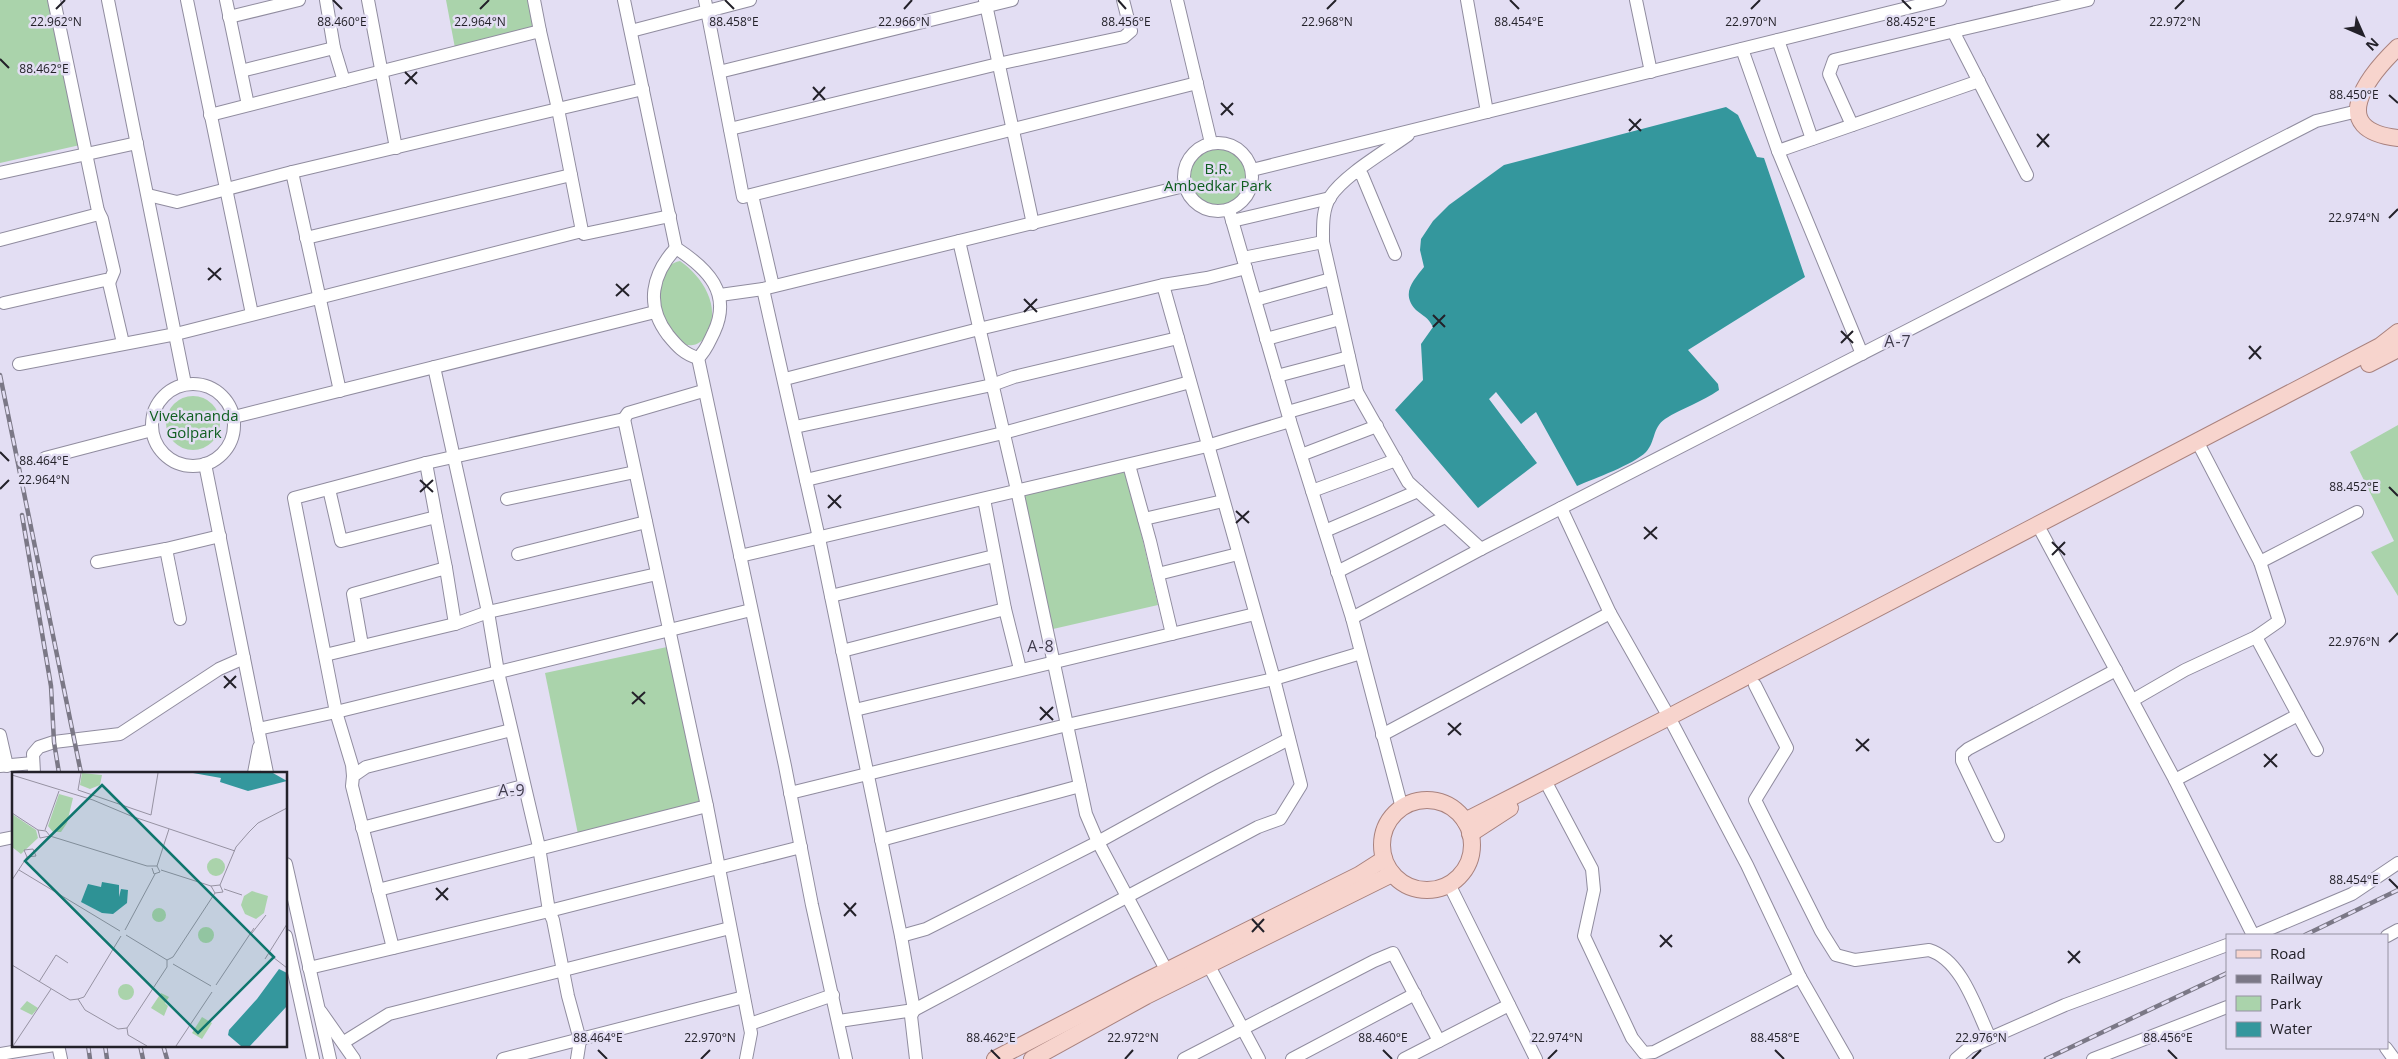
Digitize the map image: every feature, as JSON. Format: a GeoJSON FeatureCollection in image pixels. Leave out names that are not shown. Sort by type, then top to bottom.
{"type":"FeatureCollection","features":[{"type":"Feature","properties":{"kind":"main road"},"geometry":{"type":"LineString","coordinates":[[2397,47],[2369,81],[2357,105],[2359,120],[2370,131],[2398,138]]}},
{"type":"Feature","properties":{"kind":"main road"},"geometry":{"type":"LineString","coordinates":[[1467,827],[1549,788],[1670,721],[1755,685],[2042,533],[2380,346],[2398,332]]}},
{"type":"Feature","properties":{"kind":"main road"},"geometry":{"type":"LineString","coordinates":[[1467,827],[2200,446],[2398,349]]}},
{"type":"Feature","properties":{"kind":"main road"},"geometry":{"type":"LineString","coordinates":[[1428,800],[1442,803],[1455,810],[1467,827],[1472,846],[1468,861],[1461,874],[1449,884],[1437,889],[1418,889],[1401,882],[1392,874],[1384,859],[1382,845],[1384,832],[1390,820],[1402,808],[1414,802],[1428,800]]}},
{"type":"Feature","properties":{"kind":"main road"},"geometry":{"type":"LineString","coordinates":[[995,1059],[1170,977],[1359,875],[1384,859]]}},
{"type":"Feature","properties":{"kind":"main road"},"geometry":{"type":"LineString","coordinates":[[1032,1059],[1051,1054],[1170,977],[1209,966],[1392,874]]}},
{"type":"Feature","properties":{"kind":"street"},"geometry":{"type":"LineString","coordinates":[[54,0],[98,211],[102,218],[114,271],[110,284],[123,344]]}},
{"type":"Feature","properties":{"kind":"street"},"geometry":{"type":"LineString","coordinates":[[108,0],[176,334],[184,384]]}},
{"type":"Feature","properties":{"kind":"street"},"geometry":{"type":"LineString","coordinates":[[187,0],[252,314]]}},
{"type":"Feature","properties":{"kind":"street"},"geometry":{"type":"LineString","coordinates":[[226,0],[248,105]]}},
{"type":"Feature","properties":{"kind":"street"},"geometry":{"type":"LineString","coordinates":[[229,18],[299,0]]}},
{"type":"Feature","properties":{"kind":"street"},"geometry":{"type":"LineString","coordinates":[[326,0],[334,48],[344,81]]}},
{"type":"Feature","properties":{"kind":"street"},"geometry":{"type":"LineString","coordinates":[[368,0],[396,148]]}},
{"type":"Feature","properties":{"kind":"street"},"geometry":{"type":"LineString","coordinates":[[534,0],[582,231]]}},
{"type":"Feature","properties":{"kind":"street"},"geometry":{"type":"LineString","coordinates":[[624,0],[676,248],[692,258],[715,283],[720,295],[721,306],[717,326],[705,352],[698,358]]}},
{"type":"Feature","properties":{"kind":"street"},"geometry":{"type":"LineString","coordinates":[[630,31],[706,6],[750,0]]}},
{"type":"Feature","properties":{"kind":"street"},"geometry":{"type":"LineString","coordinates":[[719,72],[985,3],[1012,0]]}},
{"type":"Feature","properties":{"kind":"street"},"geometry":{"type":"LineString","coordinates":[[730,129],[998,64],[1124,37],[1131,30],[1123,0]]}},
{"type":"Feature","properties":{"kind":"street"},"geometry":{"type":"LineString","coordinates":[[1177,0],[1211,143]]}},
{"type":"Feature","properties":{"kind":"street"},"geometry":{"type":"LineString","coordinates":[[1467,0],[1487,112]]}},
{"type":"Feature","properties":{"kind":"street"},"geometry":{"type":"LineString","coordinates":[[1636,0],[1651,72]]}},
{"type":"Feature","properties":{"kind":"street"},"geometry":{"type":"LineString","coordinates":[[1252,170],[1940,0]]}},
{"type":"Feature","properties":{"kind":"street"},"geometry":{"type":"LineString","coordinates":[[1852,125],[1829,74],[1834,60],[2088,0]]}},
{"type":"Feature","properties":{"kind":"street"},"geometry":{"type":"LineString","coordinates":[[985,3],[1033,224]]}},
{"type":"Feature","properties":{"kind":"street"},"geometry":{"type":"LineString","coordinates":[[706,6],[743,197],[1197,83]]}},
{"type":"Feature","properties":{"kind":"street"},"geometry":{"type":"LineString","coordinates":[[1959,30],[1955,35],[2027,175]]}},
{"type":"Feature","properties":{"kind":"street"},"geometry":{"type":"LineString","coordinates":[[210,115],[540,31]]}},
{"type":"Feature","properties":{"kind":"street"},"geometry":{"type":"LineString","coordinates":[[1778,40],[1812,139]]}},
{"type":"Feature","properties":{"kind":"street"},"geometry":{"type":"LineString","coordinates":[[241,71],[334,48]]}},
{"type":"Feature","properties":{"kind":"street"},"geometry":{"type":"LineString","coordinates":[[1742,49],[1778,151],[1862,354]]}},
{"type":"Feature","properties":{"kind":"street"},"geometry":{"type":"LineString","coordinates":[[1778,151],[1979,81]]}},
{"type":"Feature","properties":{"kind":"street"},"geometry":{"type":"LineString","coordinates":[[148,195],[177,202],[292,172],[643,89]]}},
{"type":"Feature","properties":{"kind":"street"},"geometry":{"type":"LineString","coordinates":[[1352,618],[1481,549],[2316,121],[2358,111]]}},
{"type":"Feature","properties":{"kind":"street"},"geometry":{"type":"LineString","coordinates":[[1415,130],[1356,172],[1330,198],[1323,220],[1322,242],[1357,392],[1408,482],[1481,549]]}},
{"type":"Feature","properties":{"kind":"street"},"geometry":{"type":"LineString","coordinates":[[0,173],[138,143]]}},
{"type":"Feature","properties":{"kind":"street"},"geometry":{"type":"LineString","coordinates":[[1230,215],[1248,194],[1252,183],[1252,170],[1246,158],[1237,149],[1225,143],[1211,143],[1200,148],[1190,156],[1183,174],[1184,186],[1190,197],[1199,206],[1230,215],[1330,198]]}},
{"type":"Feature","properties":{"kind":"street"},"geometry":{"type":"LineString","coordinates":[[292,172],[340,391]]}},
{"type":"Feature","properties":{"kind":"street"},"geometry":{"type":"LineString","coordinates":[[1356,172],[1362,175],[1395,254]]}},
{"type":"Feature","properties":{"kind":"street"},"geometry":{"type":"LineString","coordinates":[[306,238],[571,176]]}},
{"type":"Feature","properties":{"kind":"street"},"geometry":{"type":"LineString","coordinates":[[720,295],[768,287],[1184,186]]}},
{"type":"Feature","properties":{"kind":"street"},"geometry":{"type":"LineString","coordinates":[[752,195],[785,379],[901,936],[914,1010],[911,1016],[916,1059]]}},
{"type":"Feature","properties":{"kind":"street"},"geometry":{"type":"LineString","coordinates":[[0,240],[95,215],[98,211]]}},
{"type":"Feature","properties":{"kind":"street"},"geometry":{"type":"LineString","coordinates":[[1230,215],[1289,417],[1352,618],[1402,808]]}},
{"type":"Feature","properties":{"kind":"street"},"geometry":{"type":"LineString","coordinates":[[19,364],[176,334],[582,231],[584,234],[670,216]]}},
{"type":"Feature","properties":{"kind":"street"},"geometry":{"type":"LineString","coordinates":[[959,242],[1017,490],[1086,814],[1098,842],[1170,977]]}},
{"type":"Feature","properties":{"kind":"street"},"geometry":{"type":"LineString","coordinates":[[785,379],[979,328],[1163,285],[1206,278],[1244,263],[1322,242]]}},
{"type":"Feature","properties":{"kind":"street"},"geometry":{"type":"LineString","coordinates":[[676,248],[665,260],[659,273],[653,303],[659,324],[686,354],[698,358]]}},
{"type":"Feature","properties":{"kind":"street"},"geometry":{"type":"LineString","coordinates":[[1255,300],[1331,279]]}},
{"type":"Feature","properties":{"kind":"street"},"geometry":{"type":"LineString","coordinates":[[4,303],[105,280],[110,284]]}},
{"type":"Feature","properties":{"kind":"street"},"geometry":{"type":"LineString","coordinates":[[839,1021],[914,1010],[1258,827],[1280,819],[1301,785],[1274,679],[1163,285]]}},
{"type":"Feature","properties":{"kind":"street"},"geometry":{"type":"LineString","coordinates":[[234,417],[656,312]]}},
{"type":"Feature","properties":{"kind":"street"},"geometry":{"type":"LineString","coordinates":[[1266,339],[1340,319]]}},
{"type":"Feature","properties":{"kind":"street"},"geometry":{"type":"LineString","coordinates":[[795,427],[992,385],[1014,377],[1178,338]]}},
{"type":"Feature","properties":{"kind":"street"},"geometry":{"type":"LineString","coordinates":[[1278,376],[1349,357]]}},
{"type":"Feature","properties":{"kind":"street"},"geometry":{"type":"LineString","coordinates":[[698,358],[703,391],[740,556],[846,1059]]}},
{"type":"Feature","properties":{"kind":"street"},"geometry":{"type":"LineString","coordinates":[[434,367],[488,612],[498,672],[538,847],[548,911],[553,920],[580,1040],[577,1059]]}},
{"type":"Feature","properties":{"kind":"street"},"geometry":{"type":"LineString","coordinates":[[806,480],[1003,432],[1190,382]]}},
{"type":"Feature","properties":{"kind":"street"},"geometry":{"type":"LineString","coordinates":[[184,384],[201,384],[216,390],[228,402],[234,417],[234,432],[228,446],[218,457],[205,464],[190,466],[174,461],[162,452],[152,430],[153,415],[160,401],[170,390],[184,384]]}},
{"type":"Feature","properties":{"kind":"street"},"geometry":{"type":"LineString","coordinates":[[393,948],[352,786],[352,765],[336,712],[294,498],[426,463],[624,419],[628,413],[703,391]]}},
{"type":"Feature","properties":{"kind":"street"},"geometry":{"type":"LineString","coordinates":[[740,556],[1207,446],[1357,392]]}},
{"type":"Feature","properties":{"kind":"street"},"geometry":{"type":"LineString","coordinates":[[624,419],[707,806],[750,1024],[751,1033],[746,1059]]}},
{"type":"Feature","properties":{"kind":"street"},"geometry":{"type":"LineString","coordinates":[[1301,454],[1376,426]]}},
{"type":"Feature","properties":{"kind":"street"},"geometry":{"type":"LineString","coordinates":[[45,458],[152,430]]}},
{"type":"Feature","properties":{"kind":"street"},"geometry":{"type":"LineString","coordinates":[[2133,700],[2185,670],[2256,637],[2279,621],[2260,562],[2200,446]]}},
{"type":"Feature","properties":{"kind":"street"},"geometry":{"type":"LineString","coordinates":[[1312,491],[1396,460]]}},
{"type":"Feature","properties":{"kind":"street"},"geometry":{"type":"LineString","coordinates":[[426,463],[455,624]]}},
{"type":"Feature","properties":{"kind":"street"},"geometry":{"type":"LineString","coordinates":[[205,464],[267,772]]}},
{"type":"Feature","properties":{"kind":"street"},"geometry":{"type":"LineString","coordinates":[[1129,464],[1172,634]]}},
{"type":"Feature","properties":{"kind":"street"},"geometry":{"type":"LineString","coordinates":[[507,499],[635,472]]}},
{"type":"Feature","properties":{"kind":"street"},"geometry":{"type":"LineString","coordinates":[[329,489],[341,541],[436,516]]}},
{"type":"Feature","properties":{"kind":"street"},"geometry":{"type":"LineString","coordinates":[[1324,531],[1418,491]]}},
{"type":"Feature","properties":{"kind":"street"},"geometry":{"type":"LineString","coordinates":[[984,499],[1005,609],[1020,669]]}},
{"type":"Feature","properties":{"kind":"street"},"geometry":{"type":"LineString","coordinates":[[1144,519],[1223,501]]}},
{"type":"Feature","properties":{"kind":"street"},"geometry":{"type":"LineString","coordinates":[[1561,508],[1610,613],[1747,865],[1800,977],[1847,1059]]}},
{"type":"Feature","properties":{"kind":"street"},"geometry":{"type":"LineString","coordinates":[[2260,562],[2357,512]]}},
{"type":"Feature","properties":{"kind":"street"},"geometry":{"type":"LineString","coordinates":[[1337,572],[1445,516]]}},
{"type":"Feature","properties":{"kind":"street"},"geometry":{"type":"LineString","coordinates":[[518,554],[646,522]]}},
{"type":"Feature","properties":{"kind":"street"},"geometry":{"type":"LineString","coordinates":[[2042,533],[2133,700],[2253,934]]}},
{"type":"Feature","properties":{"kind":"street"},"geometry":{"type":"LineString","coordinates":[[97,562],[166,549],[220,536]]}},
{"type":"Feature","properties":{"kind":"street"},"geometry":{"type":"LineString","coordinates":[[166,549],[180,619]]}},
{"type":"Feature","properties":{"kind":"street"},"geometry":{"type":"LineString","coordinates":[[1158,574],[1238,554]]}},
{"type":"Feature","properties":{"kind":"street"},"geometry":{"type":"LineString","coordinates":[[831,596],[994,556]]}},
{"type":"Feature","properties":{"kind":"street"},"geometry":{"type":"LineString","coordinates":[[362,645],[353,594],[446,568]]}},
{"type":"Feature","properties":{"kind":"street"},"geometry":{"type":"LineString","coordinates":[[325,655],[455,624],[488,612],[657,574]]}},
{"type":"Feature","properties":{"kind":"street"},"geometry":{"type":"LineString","coordinates":[[842,651],[1005,609]]}},
{"type":"Feature","properties":{"kind":"street"},"geometry":{"type":"LineString","coordinates":[[259,734],[336,712],[751,610]]}},
{"type":"Feature","properties":{"kind":"street"},"geometry":{"type":"LineString","coordinates":[[1382,735],[1610,613]]}},
{"type":"Feature","properties":{"kind":"street"},"geometry":{"type":"LineString","coordinates":[[854,710],[1255,614]]}},
{"type":"Feature","properties":{"kind":"street"},"geometry":{"type":"LineString","coordinates":[[2256,637],[2317,750]]}},
{"type":"Feature","properties":{"kind":"street"},"geometry":{"type":"LineString","coordinates":[[790,794],[1067,725],[1274,679],[1361,653]]}},
{"type":"Feature","properties":{"kind":"street"},"geometry":{"type":"LineString","coordinates":[[0,735],[3,766],[34,768],[33,754],[39,748],[47,745],[120,734],[219,668],[244,658]]}},
{"type":"Feature","properties":{"kind":"street"},"geometry":{"type":"LineString","coordinates":[[1998,836],[1962,761],[1962,754],[1968,749],[2116,670]]}},
{"type":"Feature","properties":{"kind":"street"},"geometry":{"type":"LineString","coordinates":[[1755,685],[1787,748],[1754,800],[1821,931],[1836,955],[1855,960],[1929,950],[1939,953],[1957,970],[1990,1038]]}},
{"type":"Feature","properties":{"kind":"street"},"geometry":{"type":"LineString","coordinates":[[2175,780],[2298,716]]}},
{"type":"Feature","properties":{"kind":"street"},"geometry":{"type":"LineString","coordinates":[[353,776],[366,767],[511,730]]}},
{"type":"Feature","properties":{"kind":"street"},"geometry":{"type":"LineString","coordinates":[[254,772],[259,734]]}},
{"type":"Feature","properties":{"kind":"street"},"geometry":{"type":"LineString","coordinates":[[901,936],[926,929],[1098,842],[1212,778],[1289,739]]}},
{"type":"Feature","properties":{"kind":"street"},"geometry":{"type":"LineString","coordinates":[[362,828],[523,786]]}},
{"type":"Feature","properties":{"kind":"street"},"geometry":{"type":"LineString","coordinates":[[881,840],[1080,786]]}},
{"type":"Feature","properties":{"kind":"street"},"geometry":{"type":"LineString","coordinates":[[1549,788],[1592,869],[1594,890],[1584,936],[1632,1038],[1644,1053],[1654,1052],[1800,977]]}},
{"type":"Feature","properties":{"kind":"street"},"geometry":{"type":"LineString","coordinates":[[378,890],[538,847],[707,806]]}},
{"type":"Feature","properties":{"kind":"street"},"geometry":{"type":"LineString","coordinates":[[310,968],[548,911],[800,847]]}},
{"type":"Feature","properties":{"kind":"street"},"geometry":{"type":"LineString","coordinates":[[2256,934],[2352,894],[2398,863]]}},
{"type":"Feature","properties":{"kind":"street"},"geometry":{"type":"LineString","coordinates":[[288,873],[330,1059]]}},
{"type":"Feature","properties":{"kind":"street"},"geometry":{"type":"LineString","coordinates":[[1449,884],[1536,1059]]}},
{"type":"Feature","properties":{"kind":"street"},"geometry":{"type":"LineString","coordinates":[[344,1042],[389,1014],[730,928]]}},
{"type":"Feature","properties":{"kind":"street"},"geometry":{"type":"LineString","coordinates":[[288,945],[313,1059]]}},
{"type":"Feature","properties":{"kind":"street"},"geometry":{"type":"LineString","coordinates":[[1956,1059],[1970,1047],[2065,1005],[2226,945]]}},
{"type":"Feature","properties":{"kind":"street"},"geometry":{"type":"LineString","coordinates":[[1184,1059],[1374,960],[1393,953],[1439,1041]]}},
{"type":"Feature","properties":{"kind":"street"},"geometry":{"type":"LineString","coordinates":[[1209,966],[1259,1059]]}},
{"type":"Feature","properties":{"kind":"street"},"geometry":{"type":"LineString","coordinates":[[1292,1059],[1414,994]]}},
{"type":"Feature","properties":{"kind":"street"},"geometry":{"type":"LineString","coordinates":[[750,1024],[833,995]]}},
{"type":"Feature","properties":{"kind":"street"},"geometry":{"type":"LineString","coordinates":[[503,1059],[744,997]]}},
{"type":"Feature","properties":{"kind":"street"},"geometry":{"type":"LineString","coordinates":[[1404,1059],[1509,1005]]}},
{"type":"Feature","properties":{"kind":"street"},"geometry":{"type":"LineString","coordinates":[[2093,1059],[2226,1007]]}},
{"type":"Feature","properties":{"kind":"street"},"geometry":{"type":"LineString","coordinates":[[318,1008],[344,1042],[354,1059]]}},
{"type":"Feature","properties":{"kind":"street"},"geometry":{"type":"LineString","coordinates":[[0,1054],[48,1046]]}},
{"type":"Feature","properties":{"kind":"street"},"geometry":{"type":"LineString","coordinates":[[58,1046],[61,1059]]}},
{"type":"Feature","properties":{"kind":"green space"},"geometry":{"type":"Polygon","coordinates":[[[0,0],[49,0],[80,145],[0,163],[0,0]]]}},
{"type":"Feature","properties":{"kind":"green space"},"geometry":{"type":"Polygon","coordinates":[[[446,0],[530,0],[535,28],[455,48],[446,0]]]}},
{"type":"Feature","properties":{"kind":"green space","name":"B.R. Ambedkar Park"},"geometry":{"type":"Polygon","coordinates":[[[1218,147],[1235,152],[1243,160],[1248,177],[1243,194],[1235,202],[1218,207],[1201,202],[1193,194],[1188,177],[1193,160],[1201,152],[1218,147]]]}},
{"type":"Feature","properties":{"kind":"green space"},"geometry":{"type":"Polygon","coordinates":[[[680,261],[696,275],[711,303],[711,323],[707,333],[702,341],[693,345],[681,343],[672,335],[665,322],[661,307],[662,277],[669,267],[680,261]]]}},
{"type":"Feature","properties":{"kind":"green space","name":"Vivekananda Golpark"},"geometry":{"type":"Polygon","coordinates":[[[193,396],[203,398],[212,404],[218,413],[220,423],[218,433],[212,442],[203,448],[193,450],[183,448],[174,442],[168,433],[166,423],[168,413],[174,404],[183,398],[193,396]]]}},
{"type":"Feature","properties":{"kind":"green space"},"geometry":{"type":"Polygon","coordinates":[[[2398,425],[2398,596],[2371,552],[2394,541],[2350,452],[2398,425]]]}},
{"type":"Feature","properties":{"kind":"green space"},"geometry":{"type":"Polygon","coordinates":[[[1126,469],[1158,605],[1053,629],[1024,494],[1126,469]]]}},
{"type":"Feature","properties":{"kind":"green space"},"geometry":{"type":"Polygon","coordinates":[[[667,647],[701,806],[578,834],[545,673],[667,647]]]}},
{"type":"Feature","properties":{"kind":"water"},"geometry":{"type":"Polygon","coordinates":[[[1726,107],[1738,115],[1757,157],[1764,158],[1805,277],[1688,350],[1718,384],[1719,390],[1665,419],[1658,426],[1649,448],[1640,457],[1577,486],[1536,412],[1521,424],[1496,392],[1489,399],[1537,463],[1478,508],[1395,410],[1423,380],[1421,344],[1433,327],[1411,304],[1409,298],[1410,287],[1424,267],[1420,250],[1421,239],[1433,221],[1449,205],[1504,165],[1726,107]]]}},
{"type":"Feature","properties":{"kind":"railway"},"geometry":{"type":"LineString","coordinates":[[0,375],[81,772]]}},
{"type":"Feature","properties":{"kind":"railway"},"geometry":{"type":"LineString","coordinates":[[22,515],[51,686],[54,742],[59,772]]}},
{"type":"Feature","properties":{"kind":"railway"},"geometry":{"type":"LineString","coordinates":[[2307,934],[2398,890]]}},
{"type":"Feature","properties":{"kind":"railway"},"geometry":{"type":"LineString","coordinates":[[2046,1059],[2226,973]]}},
{"type":"Feature","properties":{"kind":"railway"},"geometry":{"type":"LineString","coordinates":[[88,1046],[90,1059]]}},
{"type":"Feature","properties":{"kind":"railway"},"geometry":{"type":"LineString","coordinates":[[105,1046],[107,1059]]}},
{"type":"Feature","properties":{"kind":"railway"},"geometry":{"type":"LineString","coordinates":[[140,1046],[143,1059]]}},
{"type":"Feature","properties":{"kind":"railway"},"geometry":{"type":"LineString","coordinates":[[163,1046],[167,1059]]}},
{"type":"Feature","properties":{"kind":"district","name":"A-7"},"geometry":{"type":"Point","coordinates":[1898,341]}},
{"type":"Feature","properties":{"kind":"district","name":"A-8"},"geometry":{"type":"Point","coordinates":[1041,646]}},
{"type":"Feature","properties":{"kind":"district","name":"A-9"},"geometry":{"type":"Point","coordinates":[512,790]}}]}
